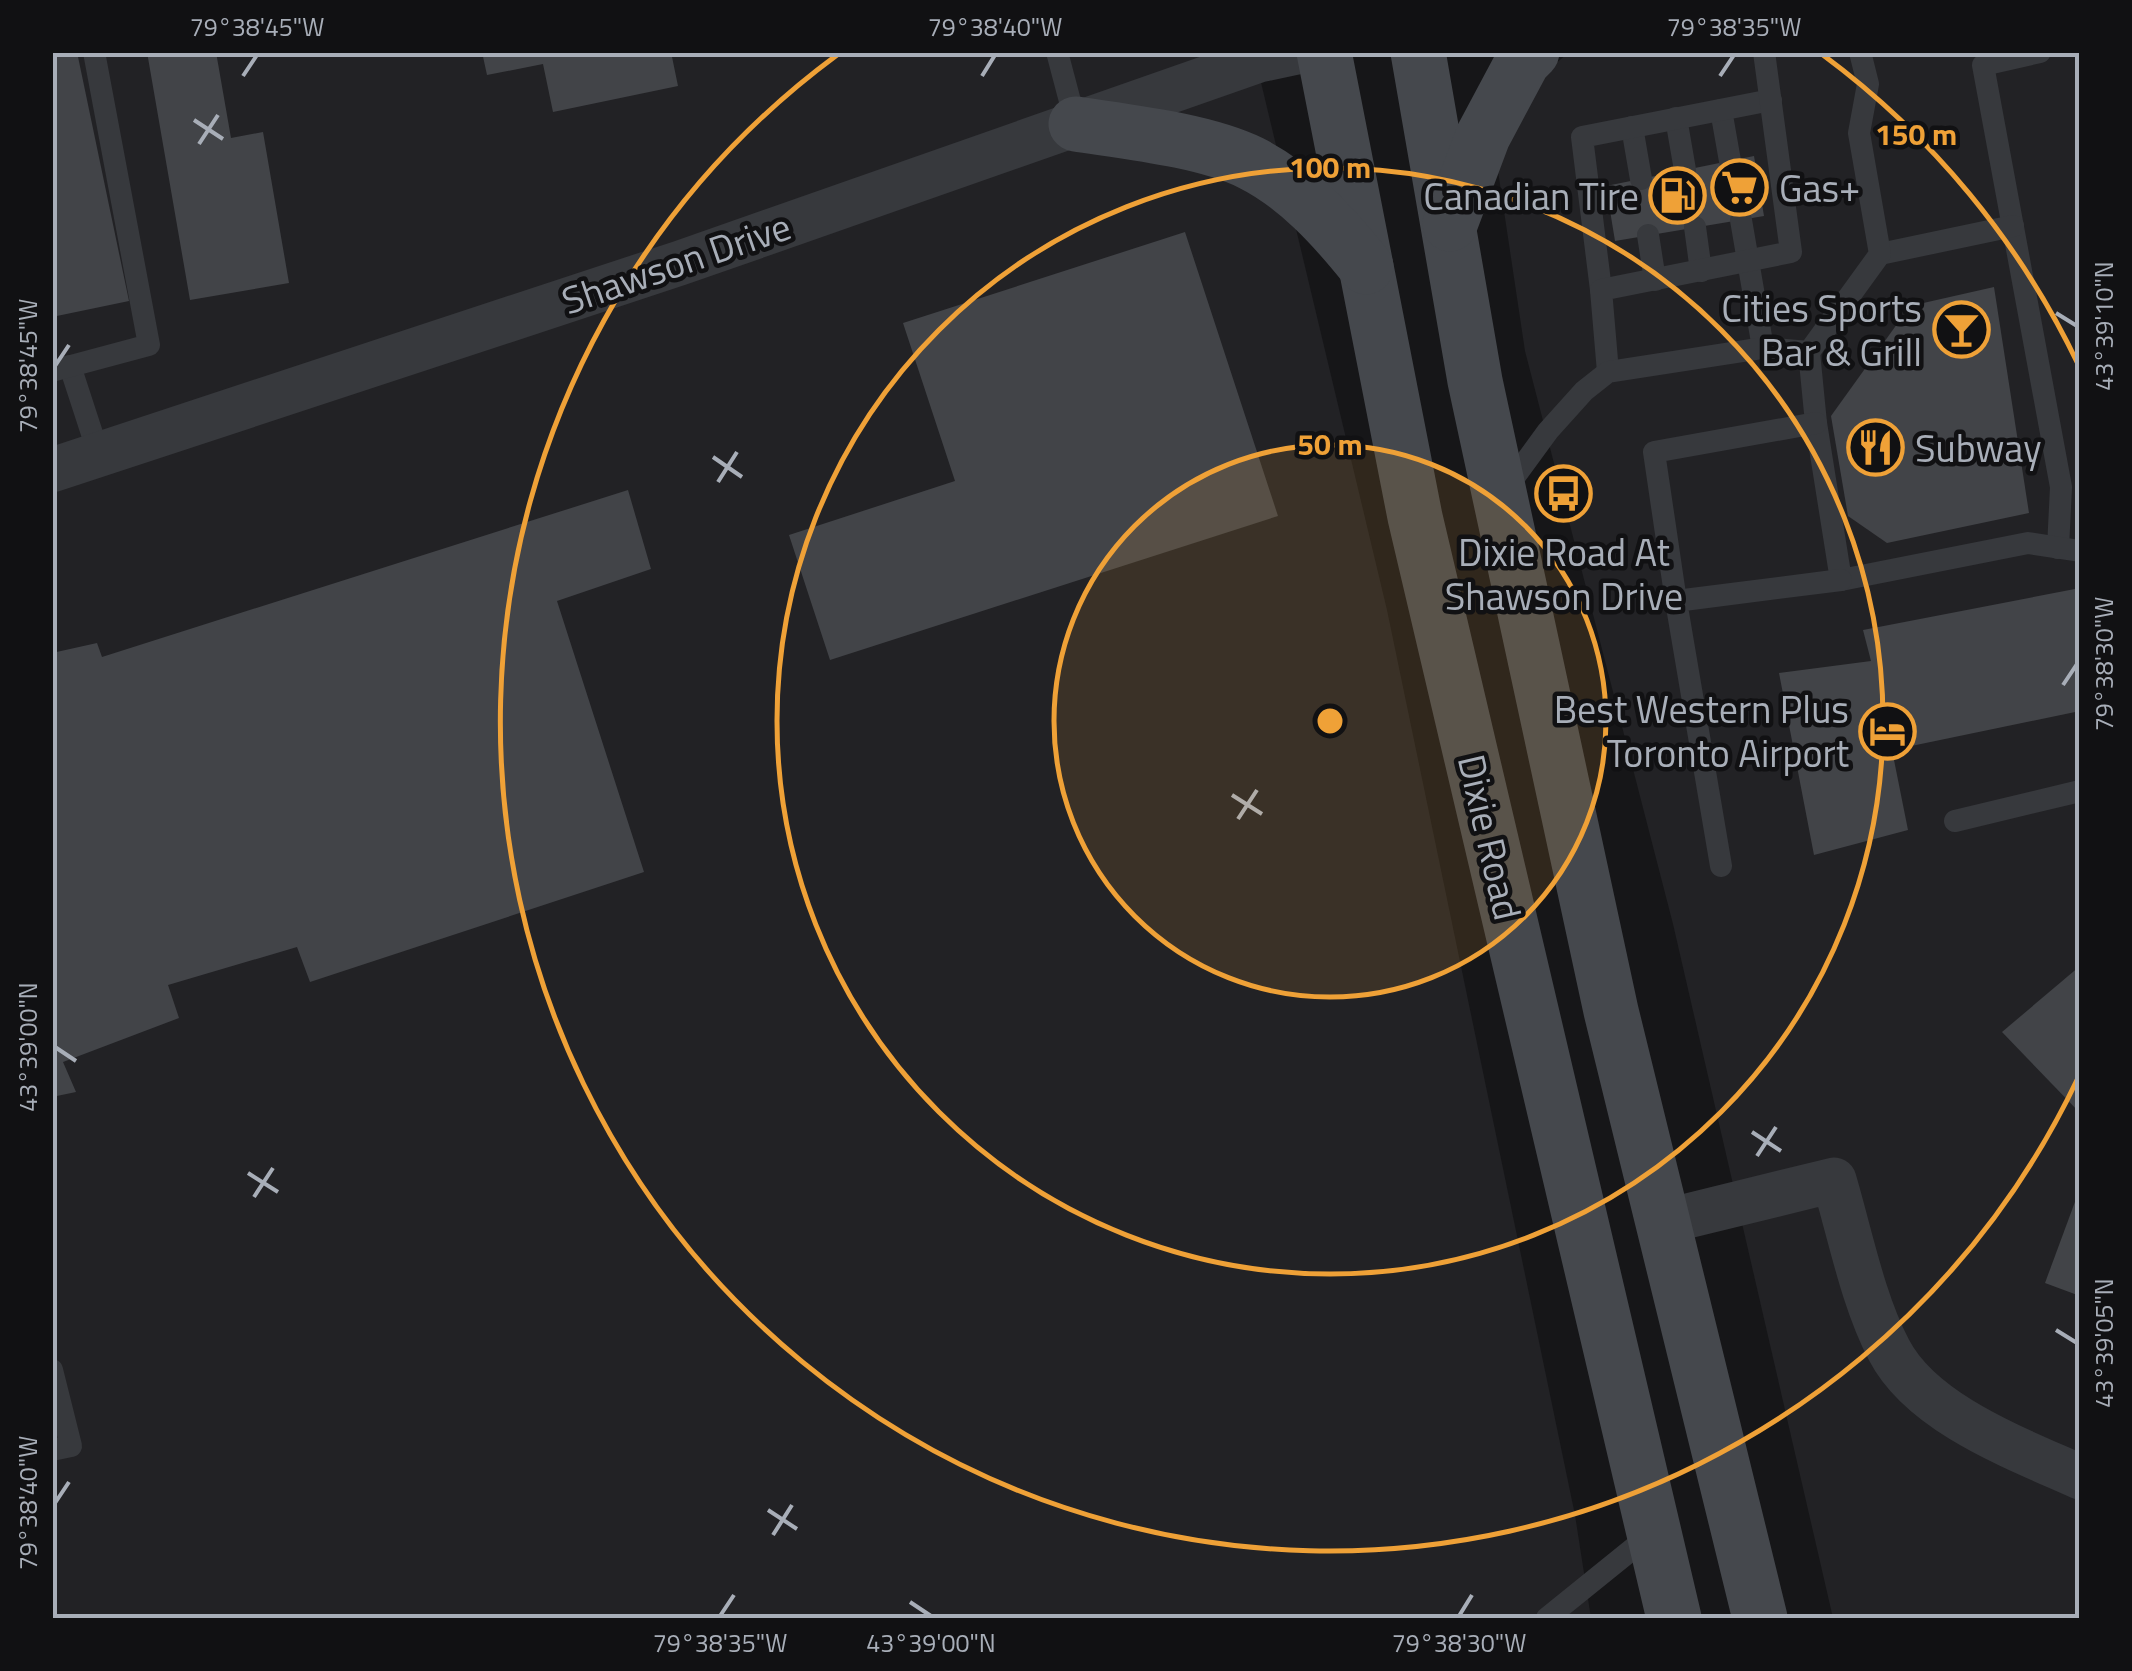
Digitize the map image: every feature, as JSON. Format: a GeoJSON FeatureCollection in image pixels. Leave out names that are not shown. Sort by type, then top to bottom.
{"type":"FeatureCollection","features":[{"type":"Feature","properties":{"kind":"main road","name":"Dixie Road"},"geometry":{"type":"LineString","coordinates":[[1324,52],[1414,517],[1674,1618]]}},
{"type":"Feature","properties":{"kind":"main road"},"geometry":{"type":"LineString","coordinates":[[1418,52],[1476,381],[1611,1012],[1760,1618]]}},
{"type":"Feature","properties":{"kind":"main road"},"geometry":{"type":"LineString","coordinates":[[1449,227],[1482,136],[1532,52]]}},
{"type":"Feature","properties":{"kind":"main road"},"geometry":{"type":"LineString","coordinates":[[1076,124],[1218,151],[1252,164],[1295,192],[1366,267]]}},
{"type":"Feature","properties":{"kind":"street","name":"Shawson Drive"},"geometry":{"type":"LineString","coordinates":[[52,470],[680,263],[1259,60],[1297,52]]}},
{"type":"Feature","properties":{"kind":"street"},"geometry":{"type":"LineString","coordinates":[[1663,1222],[1834,1180],[1870,1304],[1890,1352],[1914,1383],[1974,1430],[2080,1477]]}},
{"type":"Feature","properties":{"kind":"lane"},"geometry":{"type":"LineString","coordinates":[[94,52],[150,345],[61,369],[99,455]]}},
{"type":"Feature","properties":{"kind":"lane"},"geometry":{"type":"LineString","coordinates":[[1057,52],[1076,124]]}},
{"type":"Feature","properties":{"kind":"lane"},"geometry":{"type":"LineString","coordinates":[[1601,290],[1791,252],[1764,52]]}},
{"type":"Feature","properties":{"kind":"lane"},"geometry":{"type":"LineString","coordinates":[[1860,52],[1868,84],[1859,132],[1880,254]]}},
{"type":"Feature","properties":{"kind":"lane"},"geometry":{"type":"LineString","coordinates":[[1676,601],[1841,580],[2028,543],[2068,549],[2061,487],[1983,65],[2040,52]]}},
{"type":"Feature","properties":{"kind":"lane"},"geometry":{"type":"LineString","coordinates":[[1608,372],[1582,137],[1771,100]]}},
{"type":"Feature","properties":{"kind":"lane"},"geometry":{"type":"LineString","coordinates":[[1721,110],[1730,161]]}},
{"type":"Feature","properties":{"kind":"lane"},"geometry":{"type":"LineString","coordinates":[[1676,118],[1685,170]]}},
{"type":"Feature","properties":{"kind":"lane"},"geometry":{"type":"LineString","coordinates":[[1632,127],[1640,180]]}},
{"type":"Feature","properties":{"kind":"lane"},"geometry":{"type":"LineString","coordinates":[[1740,220],[1763,348]]}},
{"type":"Feature","properties":{"kind":"lane"},"geometry":{"type":"LineString","coordinates":[[1841,580],[1808,352],[1880,254],[2012,226]]}},
{"type":"Feature","properties":{"kind":"lane"},"geometry":{"type":"LineString","coordinates":[[1695,227],[1701,271]]}},
{"type":"Feature","properties":{"kind":"lane"},"geometry":{"type":"LineString","coordinates":[[1648,235],[1655,280]]}},
{"type":"Feature","properties":{"kind":"lane"},"geometry":{"type":"LineString","coordinates":[[1500,497],[1548,431],[1584,391],[1608,372],[1763,348],[1808,352]]}},
{"type":"Feature","properties":{"kind":"lane"},"geometry":{"type":"LineString","coordinates":[[1721,866],[1654,452],[1816,423]]}},
{"type":"Feature","properties":{"kind":"lane"},"geometry":{"type":"LineString","coordinates":[[1955,821],[2080,791]]}},
{"type":"Feature","properties":{"kind":"lane"},"geometry":{"type":"LineString","coordinates":[[52,1370],[71,1446],[52,1450]]}},
{"type":"Feature","properties":{"kind":"lane"},"geometry":{"type":"LineString","coordinates":[[1547,1618],[1654,1532]]}},
{"type":"Feature","properties":{"kind":"shaded area"},"geometry":{"type":"Polygon","coordinates":[[[52,53],[1254,53],[1387,610],[1575,1515],[1591,1618],[53,1618],[52,53]]]}},
{"type":"Feature","properties":{"kind":"shaded area"},"geometry":{"type":"Polygon","coordinates":[[[1568,53],[2079,53],[2079,1618],[1833,1618],[1673,924],[1525,351],[1498,171],[1525,90],[1568,53]]]}},
{"type":"Feature","properties":{"kind":"building"},"geometry":{"type":"Polygon","coordinates":[[[52,52],[77,52],[129,301],[52,317],[52,52]]]}},
{"type":"Feature","properties":{"kind":"building"},"geometry":{"type":"Polygon","coordinates":[[[147,52],[216,52],[231,138],[263,132],[289,283],[190,300],[147,52]]]}},
{"type":"Feature","properties":{"kind":"building"},"geometry":{"type":"Polygon","coordinates":[[[482,52],[671,52],[678,86],[553,112],[543,64],[487,75],[482,52]]]}},
{"type":"Feature","properties":{"kind":"building"},"geometry":{"type":"Polygon","coordinates":[[[1754,156],[1764,216],[1615,241],[1606,186],[1754,156]]]}},
{"type":"Feature","properties":{"kind":"building"},"geometry":{"type":"Polygon","coordinates":[[[1185,232],[1278,516],[830,660],[789,535],[955,481],[903,323],[1185,232]]]}},
{"type":"Feature","properties":{"kind":"building"},"geometry":{"type":"Polygon","coordinates":[[[1994,287],[2029,513],[1887,543],[1848,516],[1831,416],[1910,306],[1994,287]]]}},
{"type":"Feature","properties":{"kind":"building"},"geometry":{"type":"Polygon","coordinates":[[[628,490],[651,569],[557,601],[644,872],[310,982],[297,947],[168,985],[179,1018],[63,1062],[76,1092],[52,1097],[52,653],[97,643],[102,657],[628,490]]]}},
{"type":"Feature","properties":{"kind":"building","name":"Best Western Plus Toronto Airport"},"geometry":{"type":"Polygon","coordinates":[[[2080,588],[2080,711],[1892,750],[1908,830],[1814,855],[1779,673],[1871,661],[1863,630],[2080,588]]]}},
{"type":"Feature","properties":{"kind":"building"},"geometry":{"type":"Polygon","coordinates":[[[2080,966],[2080,1113],[2002,1032],[2080,966]]]}},
{"type":"Feature","properties":{"kind":"building"},"geometry":{"type":"Polygon","coordinates":[[[2080,1191],[2080,1296],[2045,1283],[2080,1191]]]}},
{"type":"Feature","properties":{"kind":"place","name":"Gas+"},"geometry":{"type":"Point","coordinates":[1740,188]}},
{"type":"Feature","properties":{"kind":"place","name":"Canadian Tire"},"geometry":{"type":"Point","coordinates":[1678,196]}},
{"type":"Feature","properties":{"kind":"place","name":"Cities Sports Bar & Grill"},"geometry":{"type":"Point","coordinates":[1961,330]}},
{"type":"Feature","properties":{"kind":"place","name":"Subway"},"geometry":{"type":"Point","coordinates":[1876,448]}},
{"type":"Feature","properties":{"kind":"place","name":"Dixie Road At Shawson Drive"},"geometry":{"type":"Point","coordinates":[1564,494]}},
{"type":"Feature","properties":{"kind":"place","name":"Best Western Plus Toronto Airport"},"geometry":{"type":"Point","coordinates":[1888,731]}}]}
